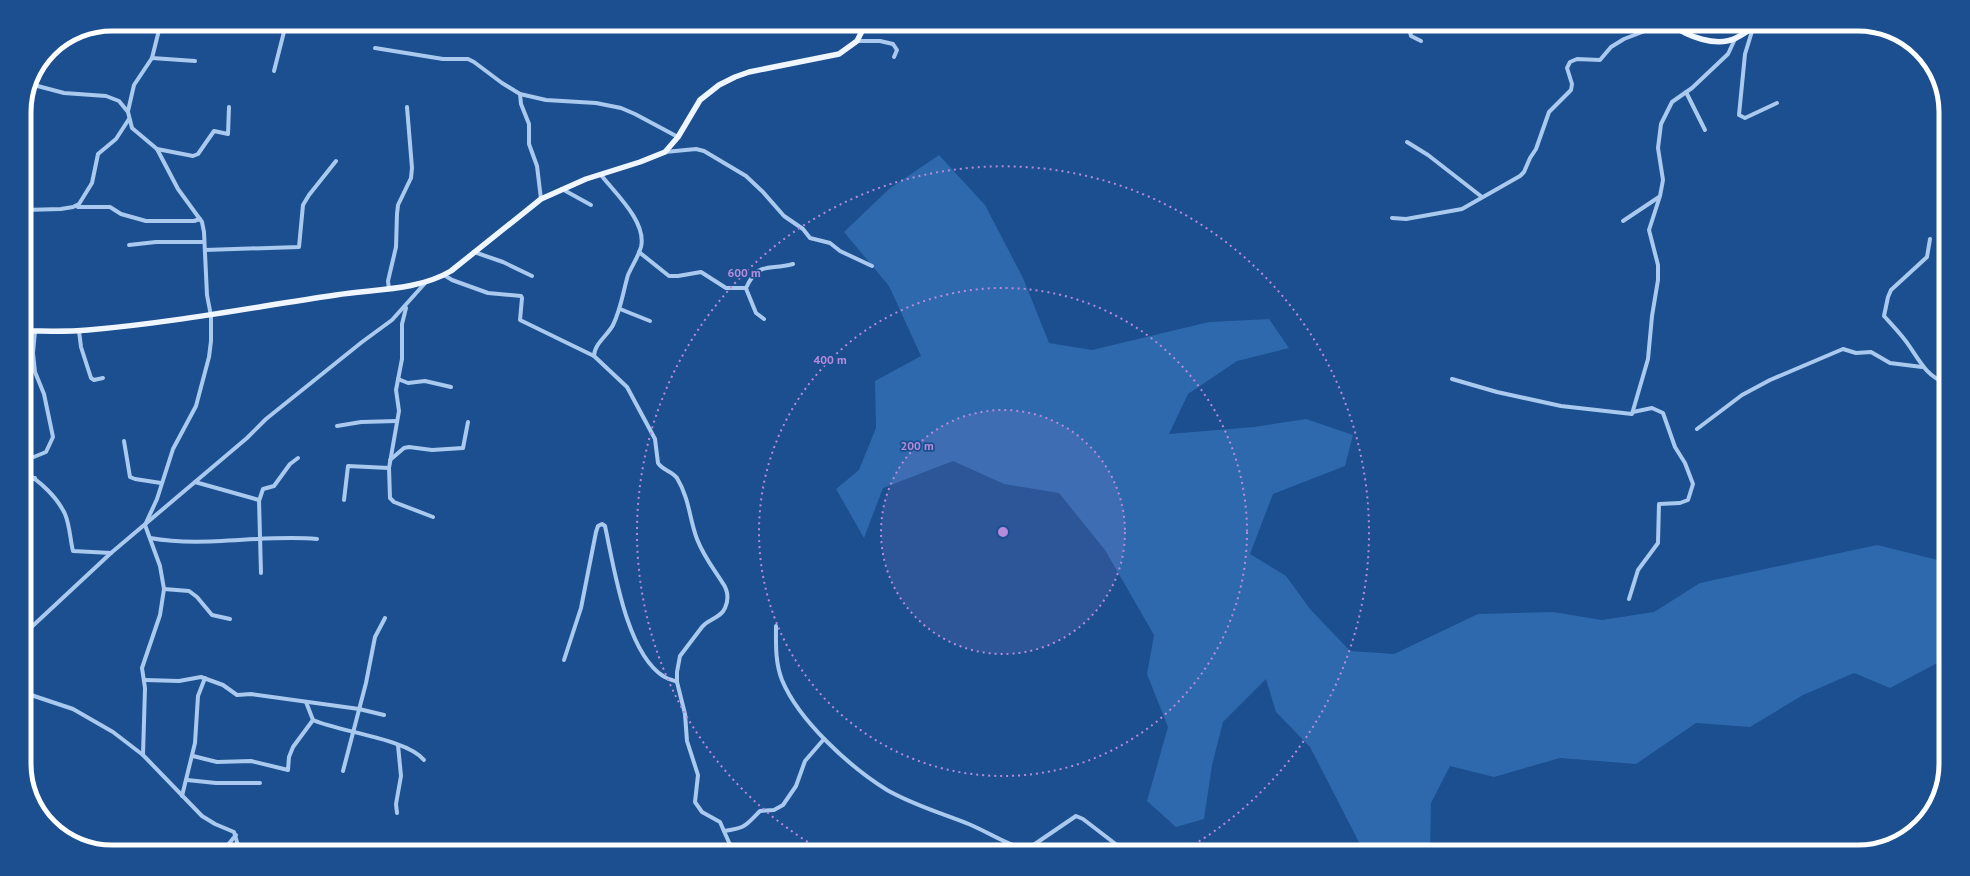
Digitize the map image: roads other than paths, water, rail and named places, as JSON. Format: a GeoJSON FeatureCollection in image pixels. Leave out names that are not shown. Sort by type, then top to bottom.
{"type":"FeatureCollection","features":[{"type":"Feature","properties":{"kind":"main road"},"geometry":{"type":"LineString","coordinates":[[31,331],[79,330],[211,316],[338,294],[389,289],[427,281],[444,275],[541,199],[562,188],[665,152],[678,137],[700,100],[716,87],[735,76],[749,72],[835,56],[843,52],[857,41],[862,31]]}},
{"type":"Feature","properties":{"kind":"main road"},"geometry":{"type":"LineString","coordinates":[[1682,31],[1701,39],[1714,41],[1735,38],[1747,31]]}},
{"type":"Feature","properties":{"kind":"street"},"geometry":{"type":"LineString","coordinates":[[143,755],[145,680],[142,672],[142,664],[149,652],[160,615],[164,589],[160,566],[145,525],[157,499],[173,449],[196,406],[209,357],[211,341],[211,316],[207,295],[204,232],[200,219],[178,189],[157,149],[132,128],[129,119],[128,112],[134,86],[152,58],[159,31]]}},
{"type":"Feature","properties":{"kind":"street"},"geometry":{"type":"LineString","coordinates":[[274,71],[284,31]]}},
{"type":"Feature","properties":{"kind":"street"},"geometry":{"type":"LineString","coordinates":[[1410,31],[1411,36],[1421,41]]}},
{"type":"Feature","properties":{"kind":"street"},"geometry":{"type":"LineString","coordinates":[[1392,218],[1406,219],[1462,209],[1482,197],[1500,189],[1524,172],[1536,149],[1546,116],[1553,106],[1572,90],[1572,84],[1567,68],[1570,62],[1577,59],[1600,60],[1611,47],[1624,39],[1644,31]]}},
{"type":"Feature","properties":{"kind":"street"},"geometry":{"type":"LineString","coordinates":[[1754,31],[1745,54],[1739,115],[1745,118],[1777,103]]}},
{"type":"Feature","properties":{"kind":"street"},"geometry":{"type":"LineString","coordinates":[[1633,412],[1648,358],[1658,272],[1649,230],[1660,196],[1662,180],[1658,148],[1661,124],[1672,102],[1686,92],[1728,54],[1735,38]]}},
{"type":"Feature","properties":{"kind":"street"},"geometry":{"type":"LineString","coordinates":[[857,41],[875,41],[893,44],[897,50],[894,57]]}},
{"type":"Feature","properties":{"kind":"street"},"geometry":{"type":"LineString","coordinates":[[375,48],[443,59],[468,59],[520,94],[546,100],[596,103],[621,108],[678,137]]}},
{"type":"Feature","properties":{"kind":"street"},"geometry":{"type":"LineString","coordinates":[[152,58],[195,61]]}},
{"type":"Feature","properties":{"kind":"street"},"geometry":{"type":"LineString","coordinates":[[36,85],[64,93],[110,97],[119,101],[128,112]]}},
{"type":"Feature","properties":{"kind":"street"},"geometry":{"type":"LineString","coordinates":[[1686,92],[1705,130]]}},
{"type":"Feature","properties":{"kind":"street"},"geometry":{"type":"LineString","coordinates":[[520,94],[521,104],[530,124],[529,144],[537,166],[541,199]]}},
{"type":"Feature","properties":{"kind":"street"},"geometry":{"type":"LineString","coordinates":[[157,149],[193,156],[198,154],[214,131],[228,134],[229,107]]}},
{"type":"Feature","properties":{"kind":"street"},"geometry":{"type":"LineString","coordinates":[[389,289],[388,281],[396,247],[398,204],[411,178],[412,168],[407,107]]}},
{"type":"Feature","properties":{"kind":"street"},"geometry":{"type":"LineString","coordinates":[[76,206],[82,200],[92,183],[98,154],[110,145],[129,119]]}},
{"type":"Feature","properties":{"kind":"street"},"geometry":{"type":"LineString","coordinates":[[1407,142],[1428,155],[1482,197]]}},
{"type":"Feature","properties":{"kind":"street"},"geometry":{"type":"LineString","coordinates":[[665,152],[696,149],[704,151],[746,176],[763,192],[784,216],[803,229],[810,238],[830,243],[840,251],[872,266]]}},
{"type":"Feature","properties":{"kind":"street"},"geometry":{"type":"LineString","coordinates":[[205,250],[299,247],[303,205],[309,195],[336,161]]}},
{"type":"Feature","properties":{"kind":"street"},"geometry":{"type":"LineString","coordinates":[[594,356],[596,348],[612,328],[620,308],[629,274],[639,252],[642,240],[638,224],[601,175]]}},
{"type":"Feature","properties":{"kind":"street"},"geometry":{"type":"LineString","coordinates":[[562,188],[591,205]]}},
{"type":"Feature","properties":{"kind":"street"},"geometry":{"type":"LineString","coordinates":[[1623,221],[1660,196]]}},
{"type":"Feature","properties":{"kind":"street"},"geometry":{"type":"LineString","coordinates":[[31,210],[61,209],[76,206],[110,207],[121,214],[146,220],[194,221],[200,219]]}},
{"type":"Feature","properties":{"kind":"street"},"geometry":{"type":"LineString","coordinates":[[1930,240],[1927,257],[1891,290],[1884,316],[1910,346],[1922,367],[1939,380]]}},
{"type":"Feature","properties":{"kind":"street"},"geometry":{"type":"LineString","coordinates":[[129,245],[156,242],[204,242]]}},
{"type":"Feature","properties":{"kind":"street"},"geometry":{"type":"LineString","coordinates":[[474,252],[503,262],[532,276]]}},
{"type":"Feature","properties":{"kind":"street"},"geometry":{"type":"LineString","coordinates":[[639,252],[669,276],[700,272],[726,288],[746,288]]}},
{"type":"Feature","properties":{"kind":"street"},"geometry":{"type":"LineString","coordinates":[[764,319],[760,317],[752,306],[746,288],[751,277],[762,268],[793,264]]}},
{"type":"Feature","properties":{"kind":"street"},"geometry":{"type":"LineString","coordinates":[[444,275],[452,280],[488,293],[521,296],[520,320],[594,356],[622,381],[632,396],[655,439],[658,463],[660,466],[674,474],[684,492],[697,539],[705,556],[726,590],[726,602],[722,612],[705,622],[680,656],[677,682],[685,714],[688,741],[698,775],[695,802],[702,812],[720,822],[730,845]]}},
{"type":"Feature","properties":{"kind":"street"},"geometry":{"type":"LineString","coordinates":[[31,627],[111,553],[247,438],[266,419],[362,342],[392,320],[427,281]]}},
{"type":"Feature","properties":{"kind":"street"},"geometry":{"type":"LineString","coordinates":[[406,306],[402,324],[402,359],[396,390],[399,411],[389,468],[392,501],[433,517]]}},
{"type":"Feature","properties":{"kind":"street"},"geometry":{"type":"LineString","coordinates":[[620,308],[650,321]]}},
{"type":"Feature","properties":{"kind":"street"},"geometry":{"type":"LineString","coordinates":[[79,330],[81,347],[91,378],[94,380],[103,378]]}},
{"type":"Feature","properties":{"kind":"street"},"geometry":{"type":"LineString","coordinates":[[31,458],[46,452],[53,437],[44,394],[35,372],[33,353],[35,331]]}},
{"type":"Feature","properties":{"kind":"street"},"geometry":{"type":"LineString","coordinates":[[1697,429],[1742,395],[1770,380],[1843,349],[1856,353],[1871,352],[1890,363],[1922,367]]}},
{"type":"Feature","properties":{"kind":"street"},"geometry":{"type":"LineString","coordinates":[[398,379],[408,383],[425,381],[451,387]]}},
{"type":"Feature","properties":{"kind":"street"},"geometry":{"type":"LineString","coordinates":[[1452,379],[1497,392],[1561,406],[1629,415],[1633,412],[1652,408],[1663,413],[1675,447],[1685,462],[1693,484],[1688,500],[1680,503],[1659,504],[1658,543],[1638,570],[1629,599]]}},
{"type":"Feature","properties":{"kind":"street"},"geometry":{"type":"LineString","coordinates":[[337,426],[361,422],[397,421]]}},
{"type":"Feature","properties":{"kind":"street"},"geometry":{"type":"LineString","coordinates":[[390,460],[404,448],[409,447],[432,450],[463,448],[468,422]]}},
{"type":"Feature","properties":{"kind":"street"},"geometry":{"type":"LineString","coordinates":[[124,441],[130,477],[162,483]]}},
{"type":"Feature","properties":{"kind":"street"},"geometry":{"type":"LineString","coordinates":[[261,573],[259,539],[260,501],[263,488],[274,486],[290,464],[298,458]]}},
{"type":"Feature","properties":{"kind":"street"},"geometry":{"type":"LineString","coordinates":[[344,500],[348,466],[389,468]]}},
{"type":"Feature","properties":{"kind":"street"},"geometry":{"type":"LineString","coordinates":[[31,476],[52,496],[65,514],[73,550],[111,553]]}},
{"type":"Feature","properties":{"kind":"street"},"geometry":{"type":"LineString","coordinates":[[31,479],[35,478]]}},
{"type":"Feature","properties":{"kind":"street"},"geometry":{"type":"LineString","coordinates":[[195,482],[258,499],[260,501]]}},
{"type":"Feature","properties":{"kind":"street"},"geometry":{"type":"LineString","coordinates":[[564,660],[581,608],[596,532],[598,526],[602,524],[605,526],[616,578],[638,648],[663,676],[677,682]]}},
{"type":"Feature","properties":{"kind":"street"},"geometry":{"type":"LineString","coordinates":[[150,538],[177,542],[296,537],[317,539]]}},
{"type":"Feature","properties":{"kind":"street"},"geometry":{"type":"LineString","coordinates":[[164,589],[189,591],[197,597],[212,615],[230,619]]}},
{"type":"Feature","properties":{"kind":"street"},"geometry":{"type":"LineString","coordinates":[[343,771],[366,683],[375,637],[385,618]]}},
{"type":"Feature","properties":{"kind":"street"},"geometry":{"type":"LineString","coordinates":[[776,626],[775,653],[782,679],[791,697],[824,739],[852,764],[888,790],[988,832],[1014,845]]}},
{"type":"Feature","properties":{"kind":"street"},"geometry":{"type":"LineString","coordinates":[[145,680],[180,681],[201,677],[223,685],[237,695],[251,694],[359,709],[384,715]]}},
{"type":"Feature","properties":{"kind":"street"},"geometry":{"type":"LineString","coordinates":[[182,796],[193,756],[198,696],[205,678]]}},
{"type":"Feature","properties":{"kind":"street"},"geometry":{"type":"LineString","coordinates":[[31,694],[73,709],[113,732],[143,755],[182,796],[209,821],[234,832],[238,845]]}},
{"type":"Feature","properties":{"kind":"street"},"geometry":{"type":"LineString","coordinates":[[306,702],[314,720],[398,746],[418,754],[424,760]]}},
{"type":"Feature","properties":{"kind":"street"},"geometry":{"type":"LineString","coordinates":[[193,756],[217,762],[251,761],[288,770],[290,752],[314,720]]}},
{"type":"Feature","properties":{"kind":"street"},"geometry":{"type":"LineString","coordinates":[[724,831],[748,825],[760,811],[774,810],[784,805],[796,786],[805,761],[824,739]]}},
{"type":"Feature","properties":{"kind":"street"},"geometry":{"type":"LineString","coordinates":[[397,813],[396,804],[401,776],[398,746]]}},
{"type":"Feature","properties":{"kind":"street"},"geometry":{"type":"LineString","coordinates":[[187,780],[216,783],[260,783]]}},
{"type":"Feature","properties":{"kind":"street"},"geometry":{"type":"LineString","coordinates":[[1033,845],[1076,816],[1083,819],[1117,845]]}},
{"type":"Feature","properties":{"kind":"street"},"geometry":{"type":"LineString","coordinates":[[228,845],[236,835]]}}]}
